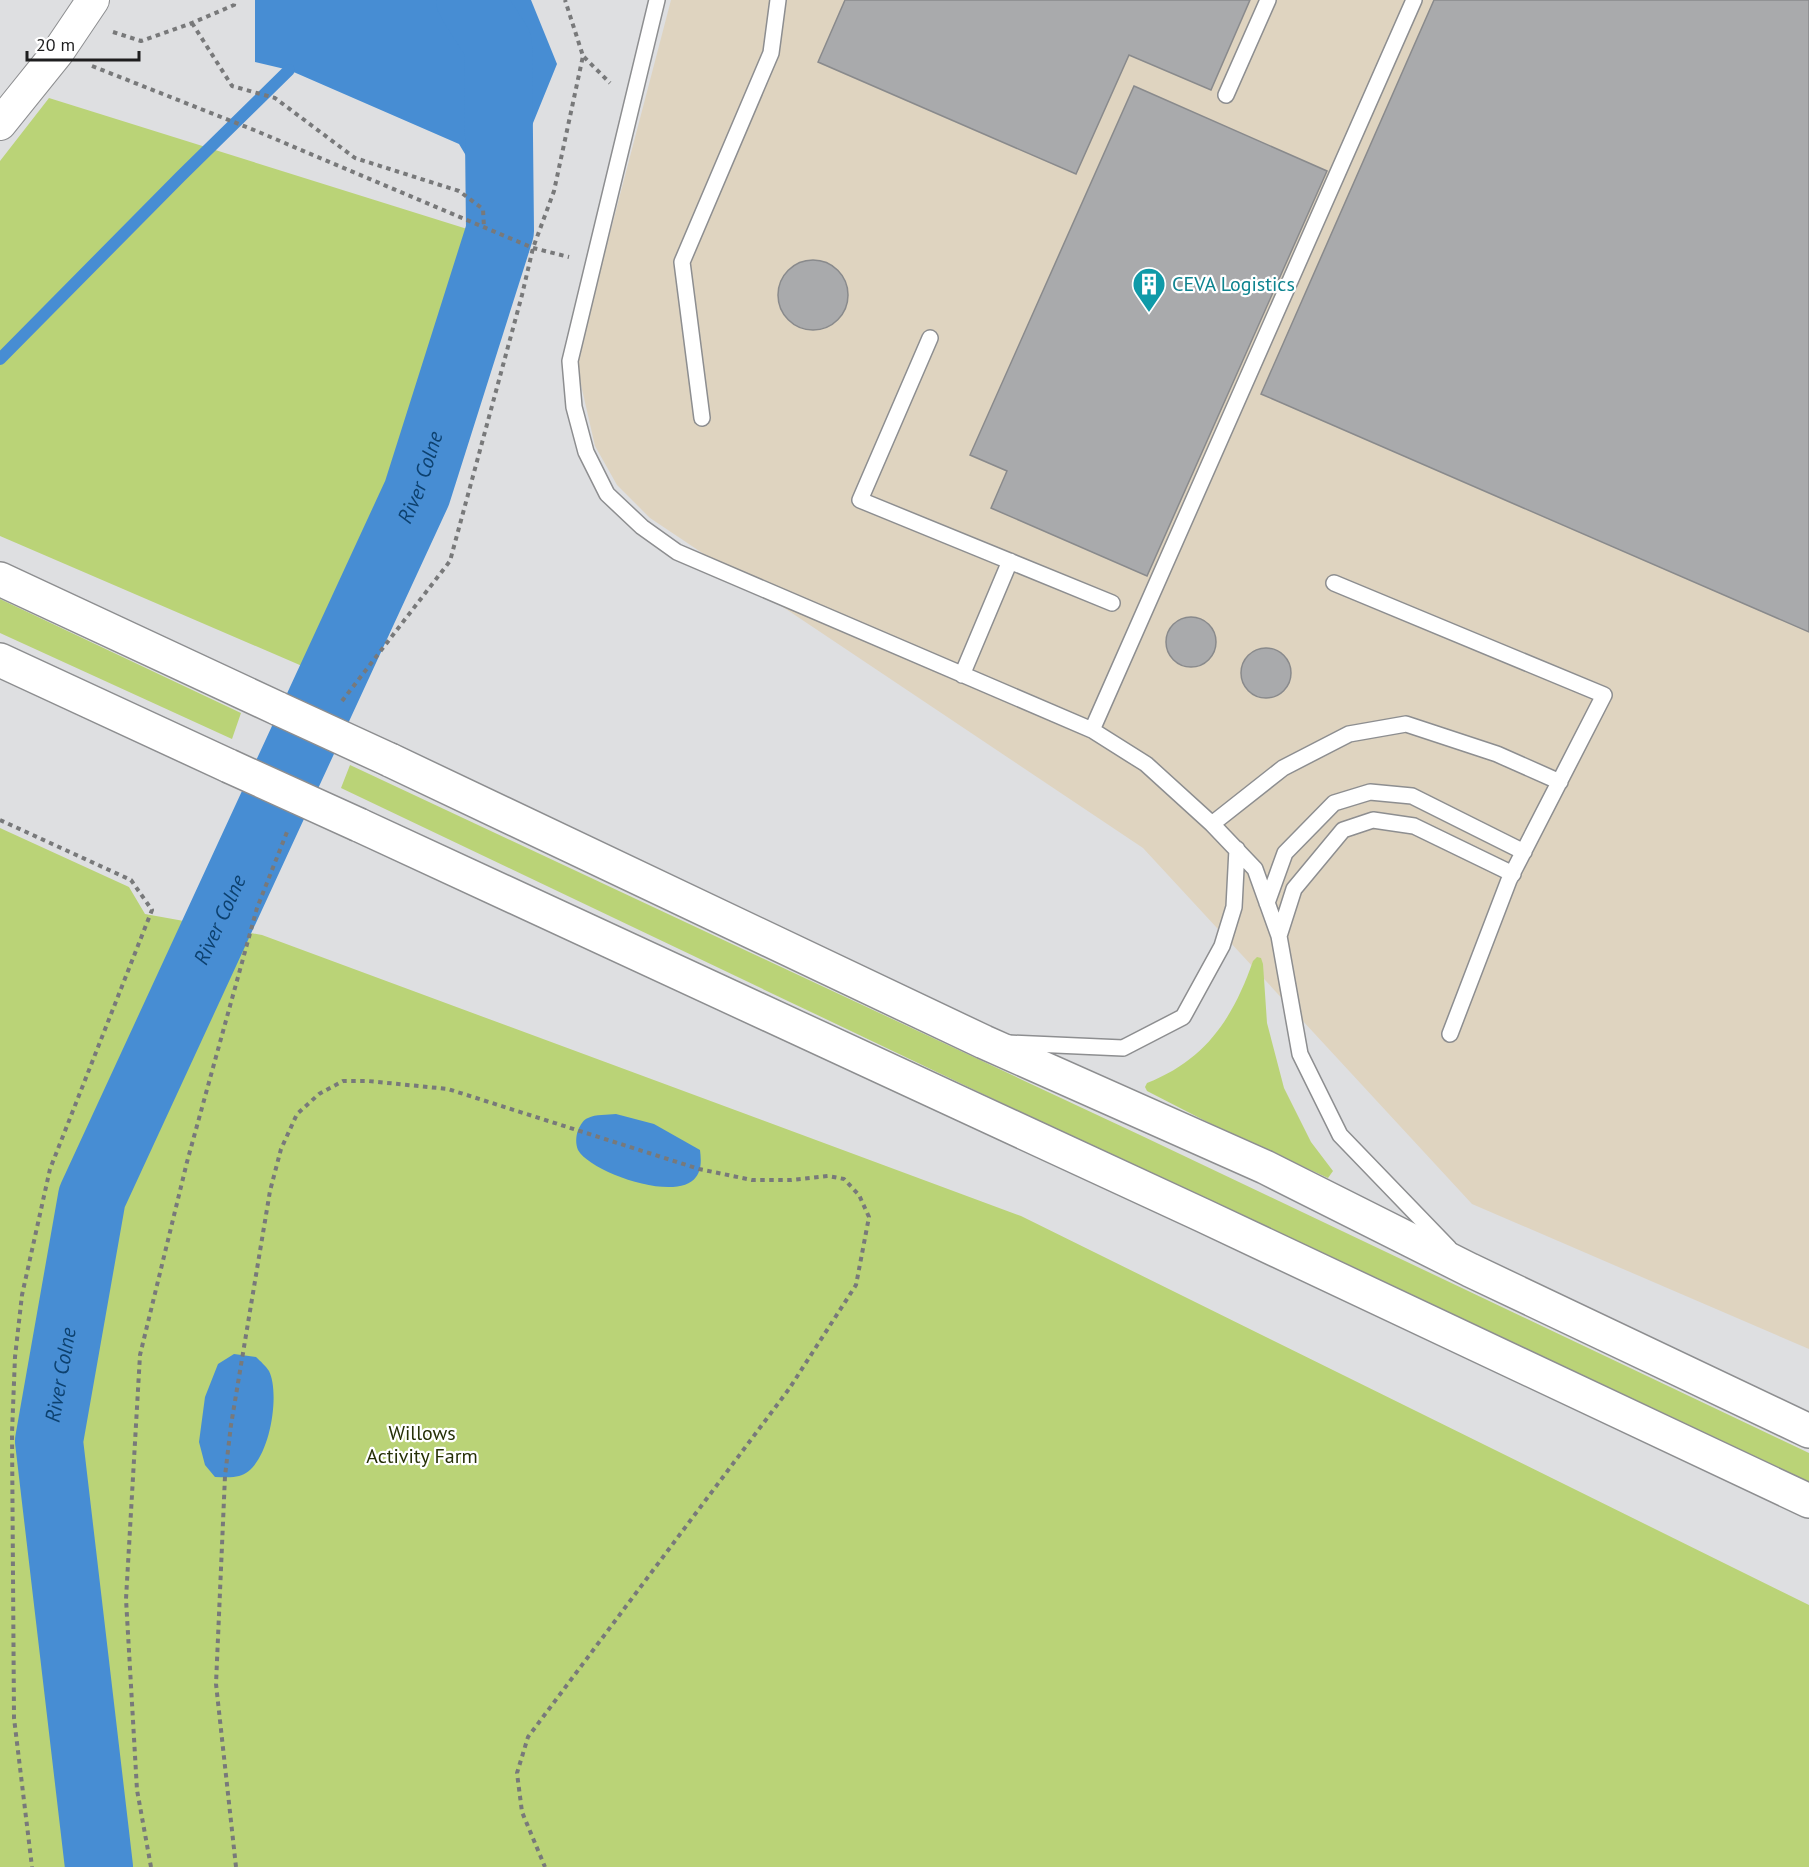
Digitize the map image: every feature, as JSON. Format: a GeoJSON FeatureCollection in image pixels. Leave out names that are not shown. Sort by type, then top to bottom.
{"type":"FeatureCollection","features":[{"type":"Feature","properties":{"kind":"main road"},"geometry":{"type":"LineString","coordinates":[[0,579],[390,760],[984,1042],[1265,1167],[1470,1270],[1809,1431]]}},
{"type":"Feature","properties":{"kind":"main road"},"geometry":{"type":"LineString","coordinates":[[0,660],[1202,1215],[1809,1501]]}},
{"type":"Feature","properties":{"kind":"street"},"geometry":{"type":"LineString","coordinates":[[0,124],[58,52],[86,11]]}},
{"type":"Feature","properties":{"kind":"lane"},"geometry":{"type":"LineString","coordinates":[[657,0],[570,361],[573,407],[586,452],[607,494],[642,527],[677,552],[1092,730],[1146,764],[1212,824],[1255,869],[1279,936],[1300,1054],[1340,1135],[1470,1270]]}},
{"type":"Feature","properties":{"kind":"lane"},"geometry":{"type":"LineString","coordinates":[[702,418],[682,262],[771,53],[778,0]]}},
{"type":"Feature","properties":{"kind":"lane"},"geometry":{"type":"LineString","coordinates":[[1226,95],[1268,0]]}},
{"type":"Feature","properties":{"kind":"lane"},"geometry":{"type":"LineString","coordinates":[[1092,730],[1414,0]]}},
{"type":"Feature","properties":{"kind":"lane"},"geometry":{"type":"LineString","coordinates":[[930,338],[860,500],[1112,603]]}},
{"type":"Feature","properties":{"kind":"lane"},"geometry":{"type":"LineString","coordinates":[[962,675],[1010,561]]}},
{"type":"Feature","properties":{"kind":"lane"},"geometry":{"type":"LineString","coordinates":[[1334,583],[1604,695],[1513,874],[1450,1034]]}},
{"type":"Feature","properties":{"kind":"lane"},"geometry":{"type":"LineString","coordinates":[[1212,824],[1283,768],[1320,748],[1349,734],[1406,724],[1497,754],[1560,782]]}},
{"type":"Feature","properties":{"kind":"lane"},"geometry":{"type":"LineString","coordinates":[[1267,903],[1285,853],[1334,803],[1370,792],[1412,796],[1524,852]]}},
{"type":"Feature","properties":{"kind":"lane"},"geometry":{"type":"LineString","coordinates":[[1279,936],[1294,889],[1301,880],[1343,830],[1374,820],[1414,826],[1513,874]]}},
{"type":"Feature","properties":{"kind":"lane"},"geometry":{"type":"LineString","coordinates":[[984,1042],[1123,1048],[1183,1017],[1222,946],[1234,907],[1237,849]]}},
{"type":"Feature","properties":{"kind":"path"},"geometry":{"type":"LineString","coordinates":[[86,11],[141,41],[234,5],[235,0]]}},
{"type":"Feature","properties":{"kind":"path"},"geometry":{"type":"LineString","coordinates":[[341,702],[450,561],[522,295],[532,248],[554,191],[583,56],[565,0]]}},
{"type":"Feature","properties":{"kind":"path"},"geometry":{"type":"LineString","coordinates":[[192,23],[232,86],[275,98],[355,158],[459,191],[483,208],[484,228]]}},
{"type":"Feature","properties":{"kind":"path"},"geometry":{"type":"LineString","coordinates":[[58,52],[254,130],[532,248],[593,263]]}},
{"type":"Feature","properties":{"kind":"path"},"geometry":{"type":"LineString","coordinates":[[0,820],[131,880],[152,910],[50,1169],[22,1295],[15,1357],[12,1433],[14,1718],[32,1867]]}},
{"type":"Feature","properties":{"kind":"path"},"geometry":{"type":"LineString","coordinates":[[151,1867],[137,1790],[126,1599],[140,1355],[187,1162],[257,908],[287,832]]}},
{"type":"Feature","properties":{"kind":"path"},"geometry":{"type":"LineString","coordinates":[[236,1867],[216,1684],[225,1476],[231,1425],[270,1191],[281,1149],[297,1114],[319,1094],[343,1082],[368,1081],[448,1089],[699,1169],[752,1180],[791,1180],[828,1176],[844,1179],[859,1195],[869,1217],[856,1285],[789,1389],[528,1737],[517,1773],[522,1812],[545,1867]]}},
{"type":"Feature","properties":{"kind":"shaded area"},"geometry":{"type":"Polygon","coordinates":[[[671,0],[1809,0],[1809,1349],[1472,1204],[1143,848],[650,518],[617,485],[595,446],[576,363],[671,0]]]}},
{"type":"Feature","properties":{"kind":"green space"},"geometry":{"type":"Polygon","coordinates":[[[49,98],[480,233],[439,406],[353,601],[316,672],[0,536],[0,161],[49,98]]]}},
{"type":"Feature","properties":{"kind":"green space"},"geometry":{"type":"Polygon","coordinates":[[[0,599],[241,713],[232,739],[0,633],[0,599]]]}},
{"type":"Feature","properties":{"kind":"green space"},"geometry":{"type":"Polygon","coordinates":[[[350,765],[1140,1135],[1809,1453],[1809,1483],[1130,1164],[341,788],[350,765]]]}},
{"type":"Feature","properties":{"kind":"green space","name":"Willows Activity Farm"},"geometry":{"type":"Polygon","coordinates":[[[0,828],[129,887],[145,914],[262,935],[1021,1216],[1809,1605],[1809,1867],[0,1867],[0,828]]]}},
{"type":"Feature","properties":{"kind":"green space"},"geometry":{"type":"Polygon","coordinates":[[[1257,957],[1261,958],[1263,964],[1267,1023],[1284,1088],[1311,1142],[1333,1171],[1328,1178],[1219,1128],[1147,1091],[1145,1087],[1147,1083],[1186,1062],[1215,1035],[1236,1001],[1253,961],[1257,957]]]}},
{"type":"Feature","properties":{"kind":"water"},"geometry":{"type":"Polygon","coordinates":[[[255,0],[531,0],[557,64],[498,209],[459,144],[289,70],[255,62],[255,0]]]}},
{"type":"Feature","properties":{"kind":"water"},"geometry":{"type":"Polygon","coordinates":[[[616,1114],[654,1124],[700,1150],[700,1167],[696,1177],[686,1184],[672,1187],[654,1186],[616,1176],[586,1159],[576,1144],[577,1133],[582,1123],[598,1115],[616,1114]]]}},
{"type":"Feature","properties":{"kind":"water"},"geometry":{"type":"Polygon","coordinates":[[[234,1354],[256,1357],[269,1371],[274,1397],[273,1413],[265,1446],[258,1460],[249,1470],[236,1477],[215,1477],[205,1465],[199,1442],[205,1397],[218,1364],[234,1354]]]}},
{"type":"Feature","properties":{"kind":"building"},"geometry":{"type":"Polygon","coordinates":[[[845,0],[1250,0],[1211,90],[1129,55],[1076,174],[818,62],[845,0]]]}},
{"type":"Feature","properties":{"kind":"building"},"geometry":{"type":"Polygon","coordinates":[[[1434,0],[1809,0],[1809,632],[1261,394],[1434,0]]]}},
{"type":"Feature","properties":{"kind":"building","name":"CEVA Logistics"},"geometry":{"type":"Polygon","coordinates":[[[1134,86],[1327,171],[1147,576],[991,508],[1007,471],[970,455],[1134,86]]]}},
{"type":"Feature","properties":{"kind":"building"},"geometry":{"type":"Polygon","coordinates":[[[813,260],[826,263],[838,270],[845,282],[848,295],[845,308],[838,320],[826,327],[813,330],[800,327],[788,320],[781,308],[778,295],[781,282],[788,270],[800,263],[813,260]]]}},
{"type":"Feature","properties":{"kind":"building"},"geometry":{"type":"Polygon","coordinates":[[[1191,617],[1200,619],[1211,628],[1216,642],[1214,651],[1205,662],[1191,667],[1182,665],[1171,656],[1166,642],[1168,633],[1177,622],[1191,617]]]}},
{"type":"Feature","properties":{"kind":"building"},"geometry":{"type":"Polygon","coordinates":[[[1266,648],[1284,655],[1291,673],[1284,691],[1266,698],[1248,691],[1241,673],[1248,655],[1266,648]]]}},
{"type":"Feature","properties":{"kind":"waterway","name":"River Colne"},"geometry":{"type":"LineString","coordinates":[[99,1867],[49,1441],[92,1197],[417,493],[500,231],[498,44],[470,0]]}},
{"type":"Feature","properties":{"kind":"waterway"},"geometry":{"type":"LineString","coordinates":[[0,359],[289,70]]}},
{"type":"Feature","properties":{"kind":"place","name":"CEVA Logistics"},"geometry":{"type":"Point","coordinates":[1149,313]}}]}
